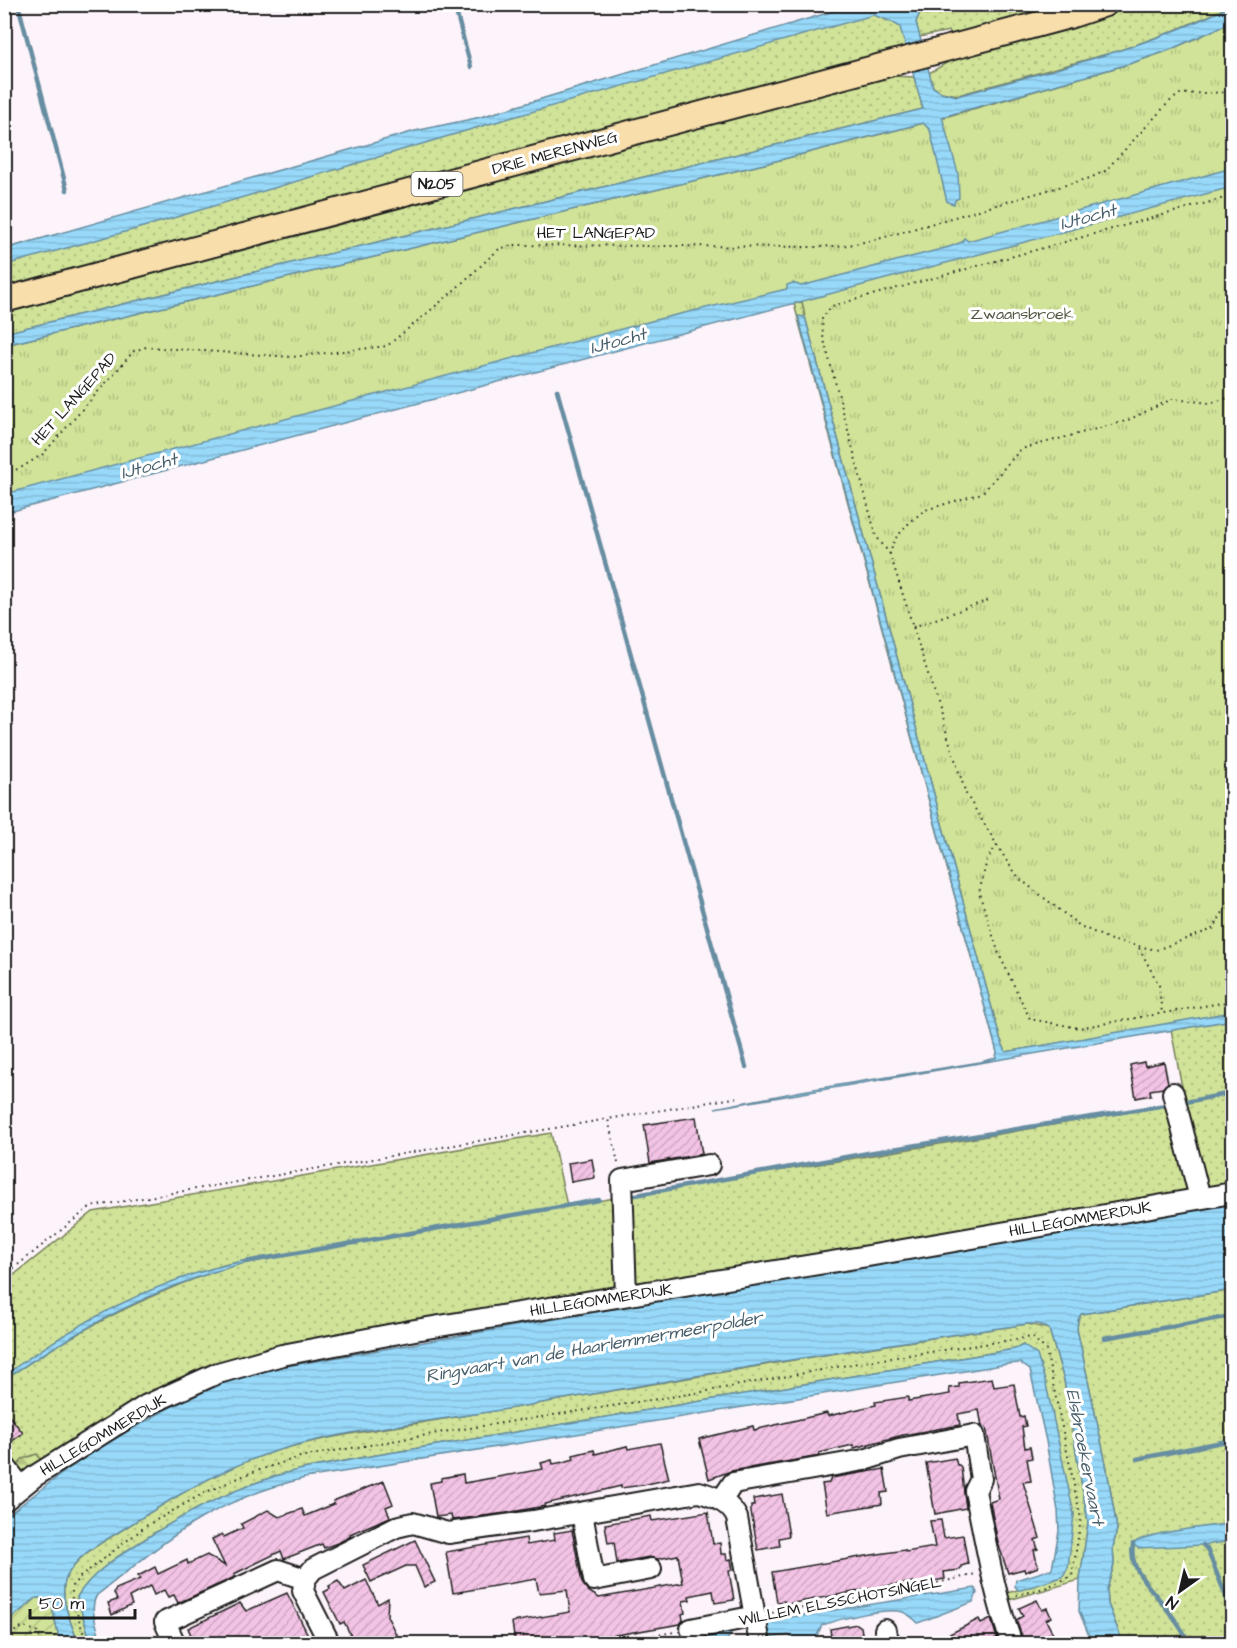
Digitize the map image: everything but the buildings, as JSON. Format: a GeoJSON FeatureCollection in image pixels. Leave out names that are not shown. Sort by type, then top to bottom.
{"type":"FeatureCollection","features":[{"type":"Feature","properties":{"kind":"main road","name":"DRIE MERENWEG"},"geometry":{"type":"LineString","coordinates":[[4,300],[953,47],[1105,4]]}},
{"type":"Feature","properties":{"kind":"street"},"geometry":{"type":"LineString","coordinates":[[1175,1101],[1200,1198]]}},
{"type":"Feature","properties":{"kind":"street"},"geometry":{"type":"LineString","coordinates":[[626,1295],[622,1180],[709,1165]]}},
{"type":"Feature","properties":{"kind":"street","name":"HILLEGOMMERDIJK"},"geometry":{"type":"LineString","coordinates":[[4,1501],[35,1476],[147,1405],[218,1373],[282,1355],[415,1330],[868,1256],[1233,1193]]}},
{"type":"Feature","properties":{"kind":"street"},"geometry":{"type":"LineString","coordinates":[[721,1501],[733,1483],[854,1462],[899,1449],[974,1435],[981,1479],[975,1491],[990,1570],[1007,1598],[1002,1616],[1012,1644]]}},
{"type":"Feature","properties":{"kind":"street"},"geometry":{"type":"LineString","coordinates":[[4,1465],[21,1487]]}},
{"type":"Feature","properties":{"kind":"street"},"geometry":{"type":"LineString","coordinates":[[330,1644],[303,1591],[305,1579],[313,1569],[396,1527],[413,1523],[448,1533],[582,1513],[699,1492],[721,1501],[735,1512],[760,1644]]}},
{"type":"Feature","properties":{"kind":"street"},"geometry":{"type":"LineString","coordinates":[[582,1513],[594,1580],[651,1569]]}},
{"type":"Feature","properties":{"kind":"street"},"geometry":{"type":"LineString","coordinates":[[175,1644],[165,1622],[278,1570],[305,1579]]}},
{"type":"Feature","properties":{"kind":"street","name":"WILLEM ELSSCHOTSINGEL"},"geometry":{"type":"LineString","coordinates":[[691,1629],[756,1616]]}},
{"type":"Feature","properties":{"kind":"path","name":"HET LANGEPAD"},"geometry":{"type":"LineString","coordinates":[[4,471],[20,469],[43,454],[134,351],[146,347],[292,357],[387,346],[449,295],[499,249],[513,245],[818,247],[849,245],[1090,178],[1106,171],[1169,102],[1180,94],[1233,92]]}},
{"type":"Feature","properties":{"kind":"path"},"geometry":{"type":"LineString","coordinates":[[1233,196],[832,306],[822,318],[823,336],[876,536],[890,554],[966,794],[1020,879],[1080,926],[1111,940],[1156,950],[1213,929],[1233,897]]}},
{"type":"Feature","properties":{"kind":"path"},"geometry":{"type":"LineString","coordinates":[[890,554],[894,540],[910,522],[925,510],[982,493],[1021,449],[1126,421],[1172,399],[1210,403],[1233,396]]}},
{"type":"Feature","properties":{"kind":"path"},"geometry":{"type":"LineString","coordinates":[[913,627],[989,600]]}},
{"type":"Feature","properties":{"kind":"path"},"geometry":{"type":"LineString","coordinates":[[997,845],[987,860],[979,893],[999,954],[1030,1019],[1079,1028],[1233,1001]]}},
{"type":"Feature","properties":{"kind":"path"},"geometry":{"type":"LineString","coordinates":[[1139,948],[1159,985],[1162,1014]]}},
{"type":"Feature","properties":{"kind":"path"},"geometry":{"type":"LineString","coordinates":[[4,1276],[90,1207],[740,1097]]}},
{"type":"Feature","properties":{"kind":"path"},"geometry":{"type":"LineString","coordinates":[[608,1119],[622,1180]]}},
{"type":"Feature","properties":{"kind":"path"},"geometry":{"type":"LineString","coordinates":[[87,1644],[72,1598],[72,1586],[80,1577],[146,1526],[204,1493],[250,1473],[300,1457],[702,1392],[869,1361],[1032,1337],[1046,1350],[1081,1519],[1072,1576],[1045,1588],[1007,1598]]}},
{"type":"Feature","properties":{"kind":"path","name":"WILLEM ELSSCHOTSINGEL"},"geometry":{"type":"LineString","coordinates":[[756,1616],[911,1590],[990,1570]]}},
{"type":"Feature","properties":{"kind":"path"},"geometry":{"type":"LineString","coordinates":[[4,1637],[23,1627],[37,1631],[42,1644]]}},
{"type":"Feature","properties":{"kind":"path"},"geometry":{"type":"LineString","coordinates":[[619,1644],[630,1639],[691,1629]]}},
{"type":"Feature","properties":{"kind":"green space"},"geometry":{"type":"Polygon","coordinates":[[[857,5],[898,5],[914,47],[5,289],[4,249],[481,117],[857,5]]]}},
{"type":"Feature","properties":{"kind":"green space"},"geometry":{"type":"Polygon","coordinates":[[[923,5],[1077,5],[952,36],[949,31],[919,37],[916,22],[923,5]]]}},
{"type":"Feature","properties":{"kind":"green space"},"geometry":{"type":"Polygon","coordinates":[[[1134,5],[1232,6],[1166,34],[1118,51],[958,95],[941,92],[933,87],[929,73],[955,58],[1134,5]]]}},
{"type":"Feature","properties":{"kind":"green space","name":"Zwaansbroek"},"geometry":{"type":"Polygon","coordinates":[[[1232,22],[1232,1013],[1006,1052],[1000,1038],[805,317],[799,286],[5,496],[5,345],[764,164],[924,123],[1132,63],[1167,51],[1232,22]]]}},
{"type":"Feature","properties":{"kind":"green space"},"geometry":{"type":"Polygon","coordinates":[[[890,76],[914,77],[923,109],[5,333],[5,310],[890,76]]]}},
{"type":"Feature","properties":{"kind":"green space","name":"Zwaansbroek"},"geometry":{"type":"Polygon","coordinates":[[[1232,187],[1232,1186],[205,1369],[140,1398],[85,1432],[43,1463],[17,1468],[5,1457],[5,1379],[62,1342],[151,1296],[246,1261],[198,1273],[147,1292],[97,1316],[50,1344],[5,1375],[5,1282],[93,1212],[551,1133],[567,1206],[1185,1103],[1171,1029],[996,1058],[997,1052],[794,304],[1232,187]]]}},
{"type":"Feature","properties":{"kind":"green space"},"geometry":{"type":"Polygon","coordinates":[[[1232,1290],[1232,1643],[1123,1643],[1108,1604],[1107,1589],[1114,1564],[1113,1547],[1117,1529],[1106,1464],[1077,1329],[1078,1320],[1081,1314],[1232,1290]]]}},
{"type":"Feature","properties":{"kind":"green space"},"geometry":{"type":"Polygon","coordinates":[[[1028,1324],[1049,1329],[1064,1380],[1088,1522],[1080,1580],[1009,1600],[1007,1593],[1062,1577],[1074,1514],[1023,1345],[1015,1349],[359,1458],[282,1474],[224,1496],[188,1514],[126,1551],[95,1575],[77,1597],[91,1643],[78,1643],[66,1610],[64,1584],[72,1568],[85,1554],[180,1494],[238,1465],[279,1450],[359,1432],[843,1352],[1028,1324]]]}},
{"type":"Feature","properties":{"kind":"green space"},"geometry":{"type":"Polygon","coordinates":[[[37,1454],[43,1463],[24,1478],[17,1468],[22,1459],[37,1454]]]}},
{"type":"Feature","properties":{"kind":"green space"},"geometry":{"type":"Polygon","coordinates":[[[36,1598],[42,1598],[52,1606],[60,1643],[5,1644],[5,1624],[36,1598]]]}},
{"type":"Feature","properties":{"kind":"water"},"geometry":{"type":"Polygon","coordinates":[[[854,5],[923,5],[916,22],[933,87],[941,92],[957,96],[1132,46],[1232,5],[1232,22],[1167,51],[1132,63],[942,117],[958,173],[959,198],[954,204],[947,202],[930,130],[923,123],[764,164],[5,345],[4,333],[923,109],[900,27],[873,15],[5,265],[5,249],[415,131],[481,117],[854,5]]]}},
{"type":"Feature","properties":{"kind":"water","name":"IJtocht"},"geometry":{"type":"Polygon","coordinates":[[[1232,168],[1232,187],[5,513],[5,494],[659,319],[787,289],[787,285],[793,283],[801,286],[949,247],[962,242],[964,238],[968,241],[1232,168]]]}},
{"type":"Feature","properties":{"kind":"water"},"geometry":{"type":"Polygon","coordinates":[[[798,316],[805,317],[1000,1038],[1006,1052],[1232,1012],[1232,1020],[715,1108],[802,1091],[980,1062],[996,1058],[997,1052],[798,316]]]}},
{"type":"Feature","properties":{"kind":"water"},"geometry":{"type":"Polygon","coordinates":[[[1232,1204],[1232,1290],[1081,1314],[1078,1320],[1077,1329],[1106,1464],[1117,1529],[1113,1547],[1114,1564],[1107,1589],[1108,1604],[1123,1643],[1092,1643],[1079,1611],[1080,1580],[1088,1522],[1064,1380],[1049,1329],[1038,1324],[837,1352],[519,1407],[368,1430],[279,1450],[238,1465],[199,1484],[85,1554],[72,1568],[64,1584],[66,1610],[78,1643],[60,1643],[52,1606],[42,1598],[36,1598],[5,1624],[5,1517],[85,1456],[191,1395],[253,1372],[920,1255],[1232,1204]]]}},
{"type":"Feature","properties":{"kind":"water"},"geometry":{"type":"Polygon","coordinates":[[[247,1260],[245,1263],[181,1283],[120,1310],[61,1343],[5,1379],[5,1375],[61,1337],[120,1304],[182,1278],[247,1260]]]}},
{"type":"Feature","properties":{"kind":"water"},"geometry":{"type":"Polygon","coordinates":[[[1023,1345],[1037,1355],[1046,1384],[1074,1514],[1068,1568],[1062,1577],[1021,1590],[1015,1586],[1016,1580],[1052,1569],[1059,1531],[1058,1511],[1046,1441],[1030,1370],[1020,1363],[305,1478],[226,1505],[202,1518],[161,1545],[97,1595],[93,1606],[102,1643],[91,1643],[77,1597],[88,1582],[103,1568],[170,1524],[206,1504],[282,1474],[359,1458],[1015,1349],[1023,1345]]]}},
{"type":"Feature","properties":{"kind":"water"},"geometry":{"type":"Polygon","coordinates":[[[1232,1523],[1232,1541],[1203,1545],[1138,1548],[1133,1544],[1150,1536],[1164,1533],[1232,1523]]]}},
{"type":"Feature","properties":{"kind":"water"},"geometry":{"type":"Polygon","coordinates":[[[975,1588],[977,1593],[973,1602],[918,1623],[903,1612],[874,1612],[822,1625],[815,1640],[811,1643],[797,1643],[789,1635],[768,1638],[765,1621],[975,1588]]]}},
{"type":"Feature","properties":{"kind":"water"},"geometry":{"type":"Polygon","coordinates":[[[729,1628],[730,1636],[720,1643],[660,1644],[729,1628]]]}},
{"type":"Feature","properties":{"kind":"waterway"},"geometry":{"type":"LineString","coordinates":[[18,4],[67,190]]}},
{"type":"Feature","properties":{"kind":"waterway"},"geometry":{"type":"LineString","coordinates":[[454,4],[471,67]]}},
{"type":"Feature","properties":{"kind":"waterway"},"geometry":{"type":"LineString","coordinates":[[557,390],[746,1067]]}},
{"type":"Feature","properties":{"kind":"waterway"},"geometry":{"type":"LineString","coordinates":[[1180,1103],[1232,1093]]}},
{"type":"Feature","properties":{"kind":"waterway"},"geometry":{"type":"LineString","coordinates":[[636,1195],[868,1153],[1172,1104]]}},
{"type":"Feature","properties":{"kind":"waterway"},"geometry":{"type":"LineString","coordinates":[[245,1262],[599,1200]]}},
{"type":"Feature","properties":{"kind":"waterway"},"geometry":{"type":"LineString","coordinates":[[1104,1338],[1232,1316]]}},
{"type":"Feature","properties":{"kind":"waterway"},"geometry":{"type":"LineString","coordinates":[[1137,1459],[1232,1440]]}},
{"type":"Feature","properties":{"kind":"waterway"},"geometry":{"type":"LineString","coordinates":[[1133,1544],[1134,1563],[1142,1579],[1176,1621],[1190,1644]]}},
{"type":"Feature","properties":{"kind":"waterway"},"geometry":{"type":"LineString","coordinates":[[1203,1545],[1207,1549],[1232,1611]]}},
{"type":"Feature","properties":{"kind":"water label","name":"Ringvaart van de Haarlemmermeerpolder"},"geometry":{"type":"Point","coordinates":[594,1347]}},
{"type":"Feature","properties":{"kind":"water label","name":"Elsbroekervaart"},"geometry":{"type":"Point","coordinates":[1085,1457]}}]}
